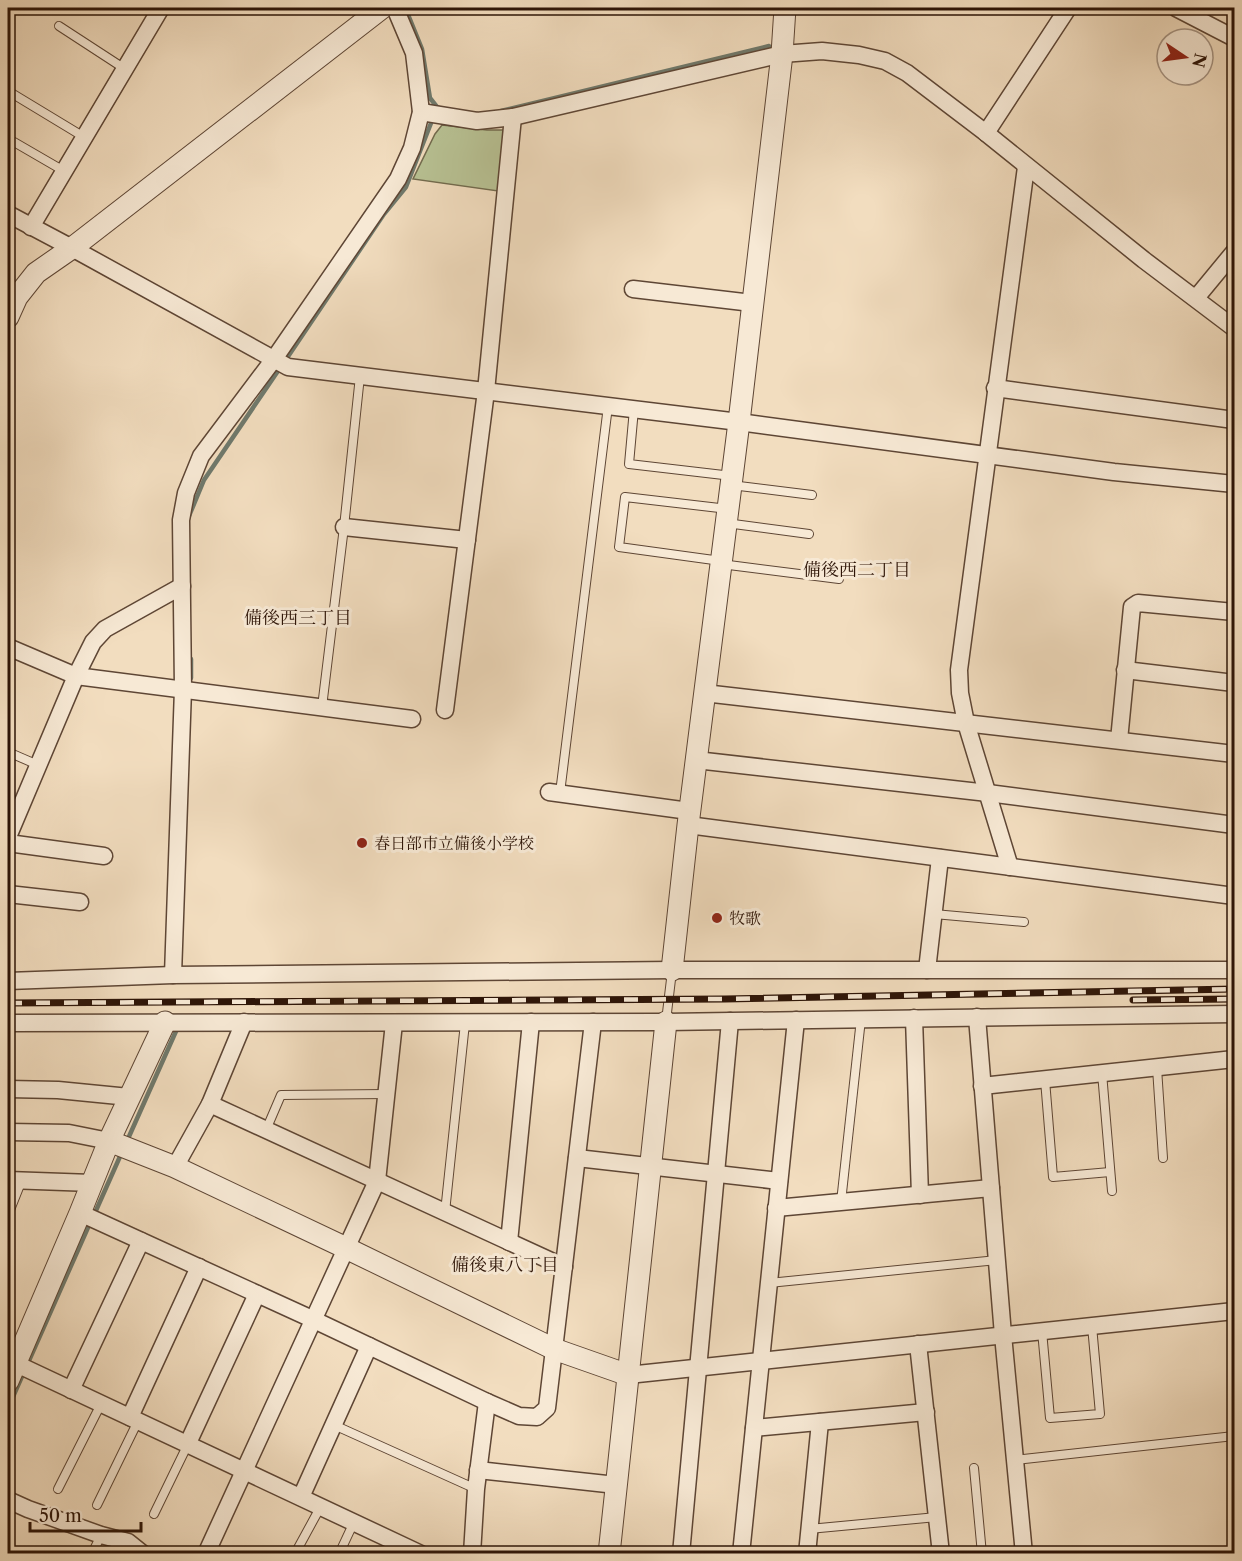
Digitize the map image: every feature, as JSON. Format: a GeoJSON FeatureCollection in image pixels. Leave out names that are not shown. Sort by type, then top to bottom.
{"type":"FeatureCollection","features":[{"type":"Feature","properties":{"kind":"street"},"geometry":{"type":"LineString","coordinates":[[8,316],[17,297],[36,273],[72,248],[382,8]]}},
{"type":"Feature","properties":{"kind":"street"},"geometry":{"type":"LineString","coordinates":[[173,975],[183,690],[181,520],[186,493],[201,456],[274,359],[398,179],[412,148],[421,112],[414,52],[395,8]]}},
{"type":"Feature","properties":{"kind":"street"},"geometry":{"type":"LineString","coordinates":[[672,970],[688,818],[739,422],[782,54],[785,8]]}},
{"type":"Feature","properties":{"kind":"street"},"geometry":{"type":"LineString","coordinates":[[986,133],[1068,8]]}},
{"type":"Feature","properties":{"kind":"street"},"geometry":{"type":"LineString","coordinates":[[1176,8],[1234,38]]}},
{"type":"Feature","properties":{"kind":"street"},"geometry":{"type":"LineString","coordinates":[[31,227],[125,69],[157,9]]}},
{"type":"Feature","properties":{"kind":"street"},"geometry":{"type":"LineString","coordinates":[[421,112],[477,121],[513,117],[782,54],[822,51],[859,55],[885,61],[907,73],[986,133],[1144,260],[1234,328]]}},
{"type":"Feature","properties":{"kind":"street"},"geometry":{"type":"LineString","coordinates":[[445,710],[486,391],[513,117]]}},
{"type":"Feature","properties":{"kind":"street"},"geometry":{"type":"LineString","coordinates":[[1010,867],[966,723],[960,693],[959,670],[1026,167]]}},
{"type":"Feature","properties":{"kind":"street"},"geometry":{"type":"LineString","coordinates":[[8,214],[288,367],[739,422],[1114,472],[1234,484]]}},
{"type":"Feature","properties":{"kind":"street"},"geometry":{"type":"LineString","coordinates":[[1196,298],[1234,252]]}},
{"type":"Feature","properties":{"kind":"street"},"geometry":{"type":"LineString","coordinates":[[633,289],[752,303]]}},
{"type":"Feature","properties":{"kind":"street"},"geometry":{"type":"LineString","coordinates":[[995,388],[1234,420]]}},
{"type":"Feature","properties":{"kind":"street"},"geometry":{"type":"LineString","coordinates":[[344,527],[467,540]]}},
{"type":"Feature","properties":{"kind":"street"},"geometry":{"type":"LineString","coordinates":[[8,837],[16,809],[93,642],[105,629],[182,586]]}},
{"type":"Feature","properties":{"kind":"street"},"geometry":{"type":"LineString","coordinates":[[1119,741],[1132,608],[1138,603],[1234,612]]}},
{"type":"Feature","properties":{"kind":"street"},"geometry":{"type":"LineString","coordinates":[[8,647],[76,676],[412,719]]}},
{"type":"Feature","properties":{"kind":"street"},"geometry":{"type":"LineString","coordinates":[[1125,670],[1234,683]]}},
{"type":"Feature","properties":{"kind":"street"},"geometry":{"type":"LineString","coordinates":[[704,693],[1234,754]]}},
{"type":"Feature","properties":{"kind":"street"},"geometry":{"type":"LineString","coordinates":[[696,760],[988,793],[1234,825]]}},
{"type":"Feature","properties":{"kind":"street"},"geometry":{"type":"LineString","coordinates":[[554,793],[688,818],[940,858],[1234,896]]}},
{"type":"Feature","properties":{"kind":"street"},"geometry":{"type":"LineString","coordinates":[[8,843],[104,856]]}},
{"type":"Feature","properties":{"kind":"street"},"geometry":{"type":"LineString","coordinates":[[927,970],[940,858]]}},
{"type":"Feature","properties":{"kind":"street"},"geometry":{"type":"LineString","coordinates":[[8,894],[80,902]]}},
{"type":"Feature","properties":{"kind":"street"},"geometry":{"type":"LineString","coordinates":[[8,981],[173,975],[672,970],[1234,970]]}},
{"type":"Feature","properties":{"kind":"street"},"geometry":{"type":"LineString","coordinates":[[8,1023],[666,1022],[1234,1014]]}},
{"type":"Feature","properties":{"kind":"street"},"geometry":{"type":"LineString","coordinates":[[977,1017],[1003,1335],[1024,1554]]}},
{"type":"Feature","properties":{"kind":"street"},"geometry":{"type":"LineString","coordinates":[[914,1018],[920,1195]]}},
{"type":"Feature","properties":{"kind":"street"},"geometry":{"type":"LineString","coordinates":[[741,1554],[796,1020]]}},
{"type":"Feature","properties":{"kind":"street"},"geometry":{"type":"LineString","coordinates":[[681,1554],[730,1021]]}},
{"type":"Feature","properties":{"kind":"street"},"geometry":{"type":"LineString","coordinates":[[165,1022],[109,1141],[80,1213],[10,1368],[71,1390],[321,1506],[392,1544],[421,1554]]}},
{"type":"Feature","properties":{"kind":"street"},"geometry":{"type":"LineString","coordinates":[[175,1167],[210,1104],[244,1022]]}},
{"type":"Feature","properties":{"kind":"street"},"geometry":{"type":"LineString","coordinates":[[510,1242],[531,1022]]}},
{"type":"Feature","properties":{"kind":"street"},"geometry":{"type":"LineString","coordinates":[[80,1213],[487,1402],[519,1416],[537,1417],[547,1408],[593,1022]]}},
{"type":"Feature","properties":{"kind":"street"},"geometry":{"type":"LineString","coordinates":[[609,1554],[666,1022]]}},
{"type":"Feature","properties":{"kind":"street"},"geometry":{"type":"LineString","coordinates":[[206,1554],[377,1181],[394,1023]]}},
{"type":"Feature","properties":{"kind":"street"},"geometry":{"type":"LineString","coordinates":[[982,1086],[1234,1059]]}},
{"type":"Feature","properties":{"kind":"street"},"geometry":{"type":"LineString","coordinates":[[8,1089],[58,1090],[129,1097]]}},
{"type":"Feature","properties":{"kind":"street"},"geometry":{"type":"LineString","coordinates":[[210,1104],[564,1267]]}},
{"type":"Feature","properties":{"kind":"street"},"geometry":{"type":"LineString","coordinates":[[8,1132],[69,1133],[109,1141],[175,1167],[554,1349],[628,1375],[1234,1311]]}},
{"type":"Feature","properties":{"kind":"street"},"geometry":{"type":"LineString","coordinates":[[577,1158],[779,1181]]}},
{"type":"Feature","properties":{"kind":"street"},"geometry":{"type":"LineString","coordinates":[[15,1180],[93,1183]]}},
{"type":"Feature","properties":{"kind":"street"},"geometry":{"type":"LineString","coordinates":[[776,1208],[991,1188]]}},
{"type":"Feature","properties":{"kind":"street"},"geometry":{"type":"LineString","coordinates":[[71,1390],[141,1241]]}},
{"type":"Feature","properties":{"kind":"street"},"geometry":{"type":"LineString","coordinates":[[134,1419],[199,1267]]}},
{"type":"Feature","properties":{"kind":"street"},"geometry":{"type":"LineString","coordinates":[[188,1443],[257,1294]]}},
{"type":"Feature","properties":{"kind":"street"},"geometry":{"type":"LineString","coordinates":[[918,1344],[941,1554]]}},
{"type":"Feature","properties":{"kind":"street"},"geometry":{"type":"LineString","coordinates":[[301,1497],[369,1346]]}},
{"type":"Feature","properties":{"kind":"street"},"geometry":{"type":"LineString","coordinates":[[472,1554],[476,1489],[487,1402]]}},
{"type":"Feature","properties":{"kind":"street"},"geometry":{"type":"LineString","coordinates":[[754,1428],[926,1412]]}},
{"type":"Feature","properties":{"kind":"street"},"geometry":{"type":"LineString","coordinates":[[807,1554],[820,1422]]}},
{"type":"Feature","properties":{"kind":"street"},"geometry":{"type":"LineString","coordinates":[[478,1470],[616,1485]]}},
{"type":"Feature","properties":{"kind":"street"},"geometry":{"type":"LineString","coordinates":[[8,1500],[101,1535],[128,1542],[143,1554]]}},
{"type":"Feature","properties":{"kind":"lane"},"geometry":{"type":"LineString","coordinates":[[59,26],[125,69]]}},
{"type":"Feature","properties":{"kind":"lane"},"geometry":{"type":"LineString","coordinates":[[8,90],[84,137]]}},
{"type":"Feature","properties":{"kind":"lane"},"geometry":{"type":"LineString","coordinates":[[14,142],[64,171]]}},
{"type":"Feature","properties":{"kind":"lane"},"geometry":{"type":"LineString","coordinates":[[322,707],[360,376]]}},
{"type":"Feature","properties":{"kind":"lane"},"geometry":{"type":"LineString","coordinates":[[554,793],[608,406]]}},
{"type":"Feature","properties":{"kind":"lane"},"geometry":{"type":"LineString","coordinates":[[634,410],[629,464],[812,495]]}},
{"type":"Feature","properties":{"kind":"lane"},"geometry":{"type":"LineString","coordinates":[[809,534],[625,497],[619,547],[839,579]]}},
{"type":"Feature","properties":{"kind":"lane"},"geometry":{"type":"LineString","coordinates":[[8,752],[38,765]]}},
{"type":"Feature","properties":{"kind":"lane"},"geometry":{"type":"LineString","coordinates":[[934,914],[1024,922]]}},
{"type":"Feature","properties":{"kind":"lane"},"geometry":{"type":"LineString","coordinates":[[666,1022],[672,970]]}},
{"type":"Feature","properties":{"kind":"lane"},"geometry":{"type":"LineString","coordinates":[[841,1202],[861,1019]]}},
{"type":"Feature","properties":{"kind":"lane"},"geometry":{"type":"LineString","coordinates":[[445,1212],[465,1023]]}},
{"type":"Feature","properties":{"kind":"lane"},"geometry":{"type":"LineString","coordinates":[[1157,1068],[1163,1158]]}},
{"type":"Feature","properties":{"kind":"lane"},"geometry":{"type":"LineString","coordinates":[[1102,1074],[1112,1191]]}},
{"type":"Feature","properties":{"kind":"lane"},"geometry":{"type":"LineString","coordinates":[[1045,1080],[1053,1177],[1110,1172]]}},
{"type":"Feature","properties":{"kind":"lane"},"geometry":{"type":"LineString","coordinates":[[266,1130],[281,1095],[387,1095]]}},
{"type":"Feature","properties":{"kind":"lane"},"geometry":{"type":"LineString","coordinates":[[8,1215],[15,1180]]}},
{"type":"Feature","properties":{"kind":"lane"},"geometry":{"type":"LineString","coordinates":[[769,1283],[997,1260]]}},
{"type":"Feature","properties":{"kind":"lane"},"geometry":{"type":"LineString","coordinates":[[1042,1331],[1050,1418],[1100,1414],[1092,1326]]}},
{"type":"Feature","properties":{"kind":"lane"},"geometry":{"type":"LineString","coordinates":[[58,1489],[101,1404]]}},
{"type":"Feature","properties":{"kind":"lane"},"geometry":{"type":"LineString","coordinates":[[98,1505],[134,1419]]}},
{"type":"Feature","properties":{"kind":"lane"},"geometry":{"type":"LineString","coordinates":[[334,1425],[476,1489]]}},
{"type":"Feature","properties":{"kind":"lane"},"geometry":{"type":"LineString","coordinates":[[1015,1460],[1234,1436]]}},
{"type":"Feature","properties":{"kind":"lane"},"geometry":{"type":"LineString","coordinates":[[154,1514],[188,1443]]}},
{"type":"Feature","properties":{"kind":"lane"},"geometry":{"type":"LineString","coordinates":[[974,1468],[982,1554]]}},
{"type":"Feature","properties":{"kind":"lane"},"geometry":{"type":"LineString","coordinates":[[297,1550],[321,1506]]}},
{"type":"Feature","properties":{"kind":"lane"},"geometry":{"type":"LineString","coordinates":[[810,1528],[937,1517]]}},
{"type":"Feature","properties":{"kind":"lane"},"geometry":{"type":"LineString","coordinates":[[339,1554],[354,1522]]}},
{"type":"Feature","properties":{"kind":"lane"},"geometry":{"type":"LineString","coordinates":[[92,1554],[101,1535]]}},
{"type":"Feature","properties":{"kind":"green space"},"geometry":{"type":"Polygon","coordinates":[[[442,125],[504,130],[498,191],[413,179],[435,134],[442,125]]]}},
{"type":"Feature","properties":{"kind":"waterway"},"geometry":{"type":"LineString","coordinates":[[400,9],[407,12],[422,49],[430,98],[439,108]]}},
{"type":"Feature","properties":{"kind":"waterway"},"geometry":{"type":"LineString","coordinates":[[501,111],[769,46]]}},
{"type":"Feature","properties":{"kind":"waterway"},"geometry":{"type":"LineString","coordinates":[[285,361],[384,214],[406,187],[433,118]]}},
{"type":"Feature","properties":{"kind":"waterway"},"geometry":{"type":"LineString","coordinates":[[189,516],[204,480],[280,368]]}},
{"type":"Feature","properties":{"kind":"waterway"},"geometry":{"type":"LineString","coordinates":[[191,659],[191,678]]}},
{"type":"Feature","properties":{"kind":"waterway"},"geometry":{"type":"LineString","coordinates":[[127,1141],[177,1029]]}},
{"type":"Feature","properties":{"kind":"waterway"},"geometry":{"type":"LineString","coordinates":[[94,1215],[122,1152]]}},
{"type":"Feature","properties":{"kind":"waterway"},"geometry":{"type":"LineString","coordinates":[[8,1408],[90,1223]]}},
{"type":"Feature","properties":{"kind":"railway"},"geometry":{"type":"LineString","coordinates":[[8,1003],[725,999],[1234,989]]}},
{"type":"Feature","properties":{"kind":"railway"},"geometry":{"type":"LineString","coordinates":[[1133,1000],[1234,999]]}},
{"type":"Feature","properties":{"kind":"place","name":"春日部市立備後小学校"},"geometry":{"type":"Point","coordinates":[362,843]}},
{"type":"Feature","properties":{"kind":"place","name":"牧歌"},"geometry":{"type":"Point","coordinates":[717,918]}},
{"type":"Feature","properties":{"kind":"district","name":"備後西二丁目"},"geometry":{"type":"Point","coordinates":[857,570]}},
{"type":"Feature","properties":{"kind":"district","name":"備後西三丁目"},"geometry":{"type":"Point","coordinates":[298,618]}},
{"type":"Feature","properties":{"kind":"district","name":"備後東八丁目"},"geometry":{"type":"Point","coordinates":[505,1265]}}]}
